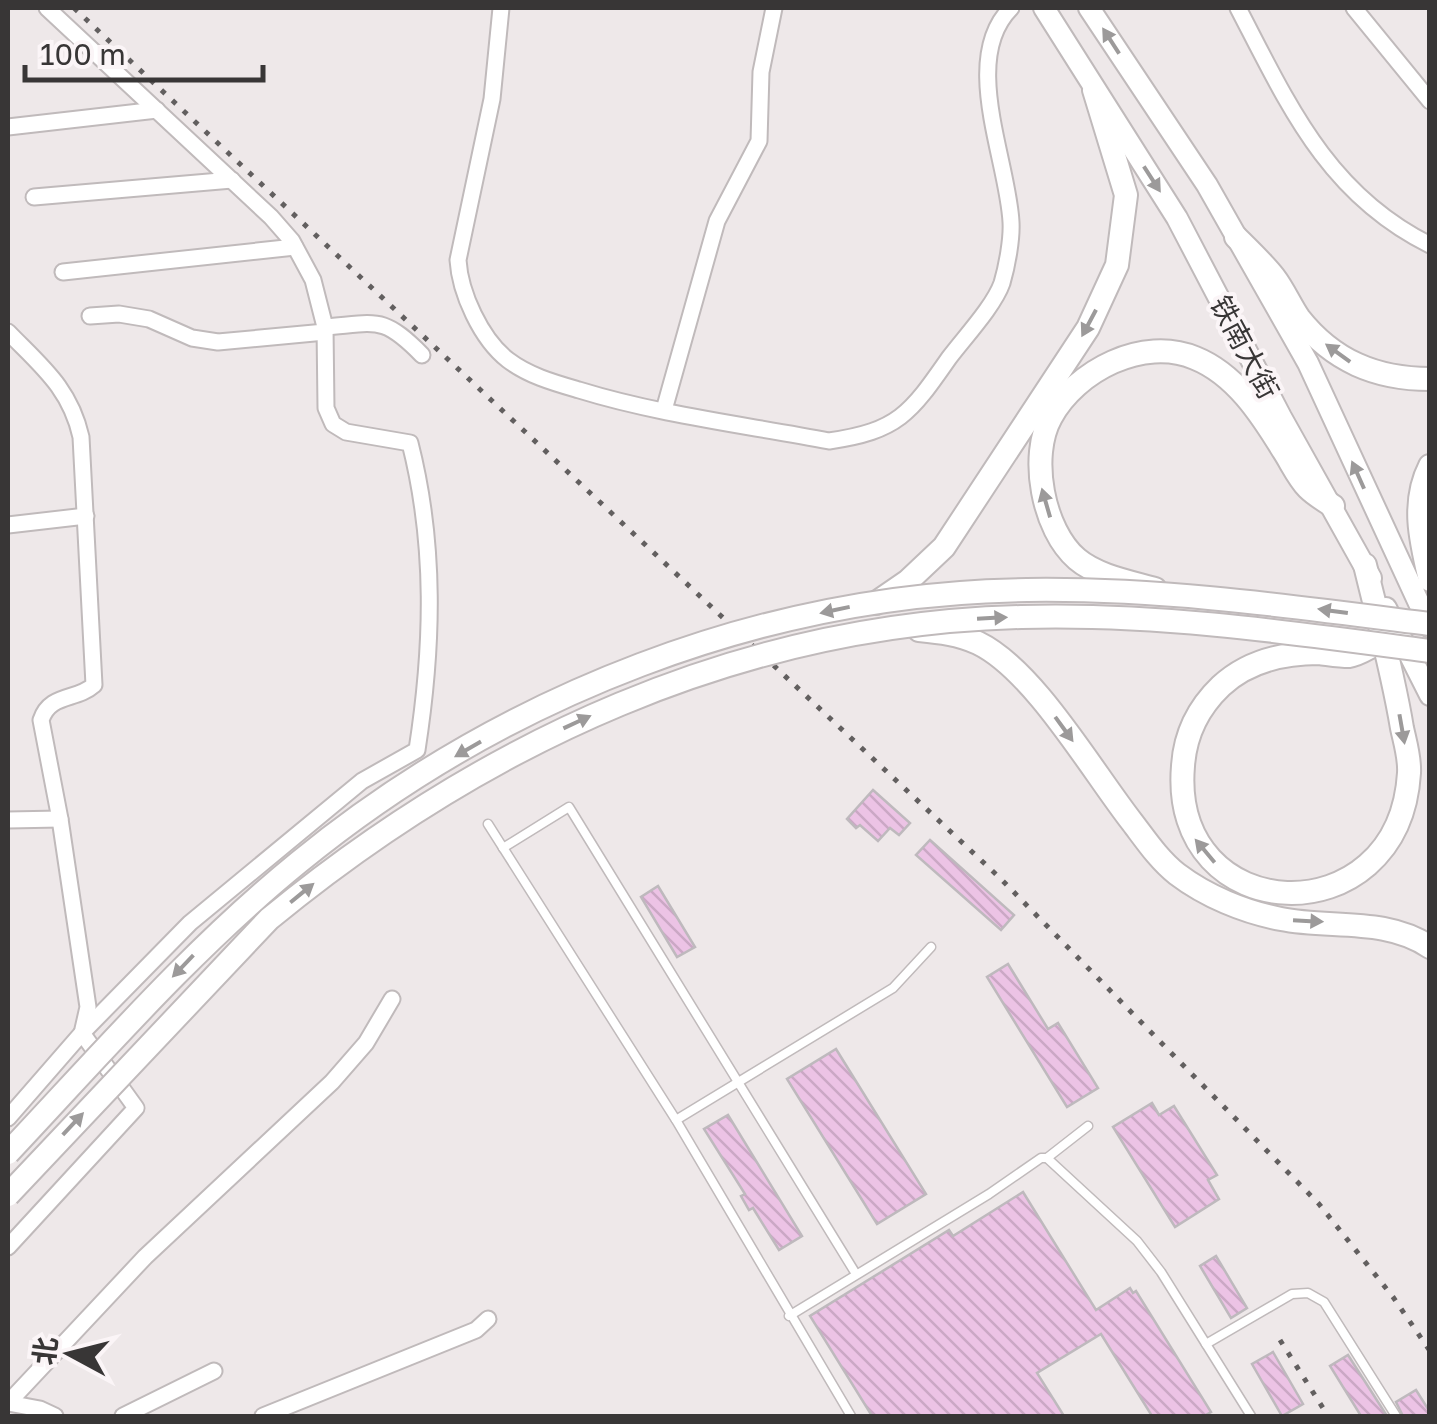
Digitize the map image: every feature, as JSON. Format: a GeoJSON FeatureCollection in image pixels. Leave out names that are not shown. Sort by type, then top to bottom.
{"type":"FeatureCollection","features":[{"type":"Feature","properties":{"kind":"main road","name":"铁南大街"},"geometry":{"type":"LineString","coordinates":[[1044,8],[1177,218],[1365,566],[1430,695]]}},
{"type":"Feature","properties":{"kind":"main road","name":"铁南大街"},"geometry":{"type":"LineString","coordinates":[[1089,8],[1207,185],[1308,363],[1430,625]]}},
{"type":"Feature","properties":{"kind":"main road"},"geometry":{"type":"LineString","coordinates":[[876,603],[908,581],[944,547],[1088,328],[1117,265],[1126,195],[1094,90]]}},
{"type":"Feature","properties":{"kind":"main road"},"geometry":{"type":"LineString","coordinates":[[1236,236],[1274,277],[1298,317],[1338,356],[1362,369],[1399,379],[1430,379]]}},
{"type":"Feature","properties":{"kind":"main road"},"geometry":{"type":"LineString","coordinates":[[1172,595],[1103,574],[1077,559],[1055,531],[1042,491],[1041,456],[1048,420],[1066,394],[1092,373],[1138,354],[1192,356],[1232,383],[1261,414],[1307,487],[1333,506]]}},
{"type":"Feature","properties":{"kind":"main road"},"geometry":{"type":"LineString","coordinates":[[1430,466],[1421,482],[1418,529],[1430,580]]}},
{"type":"Feature","properties":{"kind":"main road"},"geometry":{"type":"LineString","coordinates":[[1365,566],[1398,702],[1409,768],[1405,804],[1398,822],[1382,852],[1357,875],[1329,888],[1288,894],[1256,889],[1220,868],[1196,842],[1184,810],[1184,752],[1205,703],[1242,670],[1271,658],[1308,653],[1352,656],[1376,644]]}},
{"type":"Feature","properties":{"kind":"main road"},"geometry":{"type":"LineString","coordinates":[[8,1152],[193,955],[299,862],[382,798],[568,694],[650,660],[787,621],[876,603],[973,592],[1172,595],[1266,602],[1430,625]]}},
{"type":"Feature","properties":{"kind":"main road"},"geometry":{"type":"LineString","coordinates":[[8,1196],[269,920],[311,884],[458,783],[603,710],[714,668],[797,645],[969,619],[1025,616],[1171,621],[1430,651]]}},
{"type":"Feature","properties":{"kind":"main road"},"geometry":{"type":"LineString","coordinates":[[900,628],[946,632],[980,644],[1016,672],[1035,691],[1116,802],[1175,872],[1224,902],[1283,920],[1364,924],[1430,947]]}},
{"type":"Feature","properties":{"kind":"street"},"geometry":{"type":"LineString","coordinates":[[8,1118],[82,1032],[190,923],[362,781],[416,750],[427,685],[430,633],[424,496],[410,443],[346,432],[333,424],[326,408],[325,329],[314,280],[295,247],[271,217],[48,8]]}},
{"type":"Feature","properties":{"kind":"street"},"geometry":{"type":"LineString","coordinates":[[501,8],[492,99],[458,260],[460,286],[479,323],[506,359],[538,378],[619,402],[829,440],[861,436],[895,423],[918,404],[1001,285],[1012,225],[993,126],[989,49],[1000,18],[1011,8]]}},
{"type":"Feature","properties":{"kind":"street"},"geometry":{"type":"LineString","coordinates":[[664,410],[717,220],[760,141],[762,72],[766,34],[774,8]]}},
{"type":"Feature","properties":{"kind":"street"},"geometry":{"type":"LineString","coordinates":[[1238,8],[1297,122],[1333,172],[1368,206],[1430,246]]}},
{"type":"Feature","properties":{"kind":"street"},"geometry":{"type":"LineString","coordinates":[[1354,8],[1430,101]]}},
{"type":"Feature","properties":{"kind":"street"},"geometry":{"type":"LineString","coordinates":[[8,127],[158,110]]}},
{"type":"Feature","properties":{"kind":"street"},"geometry":{"type":"LineString","coordinates":[[34,197],[232,180]]}},
{"type":"Feature","properties":{"kind":"street"},"geometry":{"type":"LineString","coordinates":[[63,272],[295,247]]}},
{"type":"Feature","properties":{"kind":"street"},"geometry":{"type":"LineString","coordinates":[[90,316],[119,314],[149,319],[192,338],[218,342],[376,323],[398,330],[422,356]]}},
{"type":"Feature","properties":{"kind":"street"},"geometry":{"type":"LineString","coordinates":[[8,332],[59,384],[76,411],[81,437],[94,685],[86,692],[58,699],[45,708],[41,720],[88,1007],[82,1032]]}},
{"type":"Feature","properties":{"kind":"street"},"geometry":{"type":"LineString","coordinates":[[8,526],[86,516]]}},
{"type":"Feature","properties":{"kind":"street"},"geometry":{"type":"LineString","coordinates":[[8,820],[60,819]]}},
{"type":"Feature","properties":{"kind":"street"},"geometry":{"type":"LineString","coordinates":[[8,1403],[144,1258],[332,1082],[366,1043],[392,999]]}},
{"type":"Feature","properties":{"kind":"street"},"geometry":{"type":"LineString","coordinates":[[8,1247],[136,1108],[82,1032]]}},
{"type":"Feature","properties":{"kind":"street"},"geometry":{"type":"LineString","coordinates":[[263,1416],[476,1330],[488,1319]]}},
{"type":"Feature","properties":{"kind":"street"},"geometry":{"type":"LineString","coordinates":[[122,1416],[214,1370]]}},
{"type":"Feature","properties":{"kind":"street"},"geometry":{"type":"LineString","coordinates":[[8,1403],[55,1416]]}},
{"type":"Feature","properties":{"kind":"lane"},"geometry":{"type":"LineString","coordinates":[[503,848],[569,807],[856,1274]]}},
{"type":"Feature","properties":{"kind":"lane"},"geometry":{"type":"LineString","coordinates":[[488,824],[676,1120],[851,1416]]}},
{"type":"Feature","properties":{"kind":"lane"},"geometry":{"type":"LineString","coordinates":[[676,1120],[892,988],[932,947]]}},
{"type":"Feature","properties":{"kind":"lane"},"geometry":{"type":"LineString","coordinates":[[789,1316],[1041,1158],[1047,1158],[1088,1126]]}},
{"type":"Feature","properties":{"kind":"lane"},"geometry":{"type":"LineString","coordinates":[[1047,1158],[1137,1242],[1161,1272],[1252,1416]]}},
{"type":"Feature","properties":{"kind":"lane"},"geometry":{"type":"LineString","coordinates":[[1206,1344],[1292,1294],[1308,1293],[1324,1302],[1396,1416]]}},
{"type":"Feature","properties":{"kind":"building"},"geometry":{"type":"Polygon","coordinates":[[[873,790],[910,823],[899,835],[890,828],[878,841],[847,819],[873,790]]]}},
{"type":"Feature","properties":{"kind":"building"},"geometry":{"type":"Polygon","coordinates":[[[930,840],[1014,915],[1001,930],[916,855],[930,840]]]}},
{"type":"Feature","properties":{"kind":"building"},"geometry":{"type":"Polygon","coordinates":[[[658,886],[695,947],[677,957],[641,897],[658,886]]]}},
{"type":"Feature","properties":{"kind":"building"},"geometry":{"type":"Polygon","coordinates":[[[1008,964],[1048,1029],[1058,1023],[1098,1088],[1067,1107],[987,977],[1008,964]]]}},
{"type":"Feature","properties":{"kind":"building"},"geometry":{"type":"Polygon","coordinates":[[[836,1049],[926,1194],[877,1224],[787,1079],[836,1049]]]}},
{"type":"Feature","properties":{"kind":"building"},"geometry":{"type":"Polygon","coordinates":[[[1152,1103],[1159,1115],[1174,1106],[1217,1175],[1208,1180],[1219,1199],[1175,1227],[1113,1127],[1152,1103]]]}},
{"type":"Feature","properties":{"kind":"building"},"geometry":{"type":"Polygon","coordinates":[[[728,1115],[802,1236],[779,1250],[753,1208],[749,1210],[741,1196],[745,1194],[704,1129],[728,1115]]]}},
{"type":"Feature","properties":{"kind":"building"},"geometry":{"type":"Polygon","coordinates":[[[1023,1192],[1096,1310],[1130,1288],[1133,1293],[1136,1291],[1211,1412],[1204,1416],[1152,1416],[1101,1334],[1037,1373],[1064,1416],[872,1416],[810,1316],[949,1230],[953,1236],[1023,1192]]]}},
{"type":"Feature","properties":{"kind":"building"},"geometry":{"type":"Polygon","coordinates":[[[1216,1256],[1247,1308],[1231,1318],[1200,1266],[1216,1256]]]}},
{"type":"Feature","properties":{"kind":"building"},"geometry":{"type":"Polygon","coordinates":[[[1273,1352],[1303,1404],[1282,1416],[1252,1364],[1273,1352]]]}},
{"type":"Feature","properties":{"kind":"building"},"geometry":{"type":"Polygon","coordinates":[[[1348,1355],[1387,1416],[1361,1416],[1330,1366],[1348,1355]]]}},
{"type":"Feature","properties":{"kind":"building"},"geometry":{"type":"Polygon","coordinates":[[[1416,1390],[1430,1416],[1403,1416],[1396,1402],[1416,1390]]]}},
{"type":"Feature","properties":{"kind":"railway"},"geometry":{"type":"LineString","coordinates":[[74,8],[1001,879],[1319,1204],[1393,1297],[1430,1351]]}},
{"type":"Feature","properties":{"kind":"railway"},"geometry":{"type":"LineString","coordinates":[[1280,1340],[1328,1416]]}}]}
